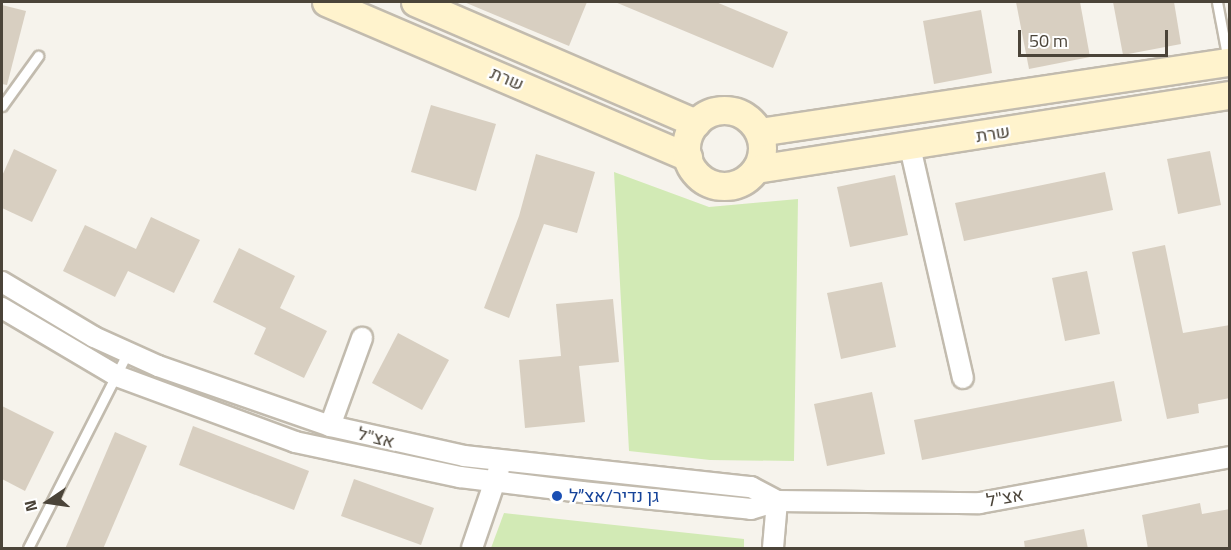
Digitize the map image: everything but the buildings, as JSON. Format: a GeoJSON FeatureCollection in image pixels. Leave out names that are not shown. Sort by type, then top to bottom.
{"type":"FeatureCollection","features":[{"type":"Feature","properties":{"kind":"street","name":"שרת"},"geometry":{"type":"LineString","coordinates":[[326,2],[688,157]]}},
{"type":"Feature","properties":{"kind":"street","name":"שרת"},"geometry":{"type":"LineString","coordinates":[[415,2],[696,123]]}},
{"type":"Feature","properties":{"kind":"street","name":"שרת"},"geometry":{"type":"LineString","coordinates":[[759,132],[1229,62]]}},
{"type":"Feature","properties":{"kind":"street","name":"שרת"},"geometry":{"type":"LineString","coordinates":[[756,169],[910,147],[1230,95]]}},
{"type":"Feature","properties":{"kind":"street"},"geometry":{"type":"LineString","coordinates":[[730,110],[752,122],[759,132],[761,157],[756,169],[736,184],[712,184],[697,173],[688,157],[689,133],[696,123],[717,111],[730,110]]}},
{"type":"Feature","properties":{"kind":"street"},"geometry":{"type":"LineString","coordinates":[[910,147],[963,378]]}},
{"type":"Feature","properties":{"kind":"street","name":"אצ\"ל"},"geometry":{"type":"LineString","coordinates":[[2,282],[128,352],[330,426],[386,441],[500,460],[751,487],[777,501]]}},
{"type":"Feature","properties":{"kind":"street","name":"אצ\"ל"},"geometry":{"type":"LineString","coordinates":[[2,308],[117,376],[295,442],[496,482],[751,509],[777,501],[980,503],[1230,457]]}},
{"type":"Feature","properties":{"kind":"street"},"geometry":{"type":"LineString","coordinates":[[330,426],[362,338]]}},
{"type":"Feature","properties":{"kind":"street"},"geometry":{"type":"LineString","coordinates":[[472,549],[496,482],[500,460]]}},
{"type":"Feature","properties":{"kind":"street"},"geometry":{"type":"LineString","coordinates":[[773,549],[777,501]]}},
{"type":"Feature","properties":{"kind":"lane"},"geometry":{"type":"LineString","coordinates":[[1217,2],[1229,62]]}},
{"type":"Feature","properties":{"kind":"lane"},"geometry":{"type":"LineString","coordinates":[[2,106],[38,57]]}},
{"type":"Feature","properties":{"kind":"lane"},"geometry":{"type":"LineString","coordinates":[[28,549],[128,352]]}},
{"type":"Feature","properties":{"kind":"green space"},"geometry":{"type":"Polygon","coordinates":[[[614,172],[709,207],[798,199],[794,461],[710,460],[629,451],[614,172]]]}},
{"type":"Feature","properties":{"kind":"green space"},"geometry":{"type":"Polygon","coordinates":[[[504,513],[744,539],[744,548],[491,548],[504,513]]]}},
{"type":"Feature","properties":{"kind":"place","name":"גן נדיר/אצ״ל"},"geometry":{"type":"Point","coordinates":[557,496]}}]}
